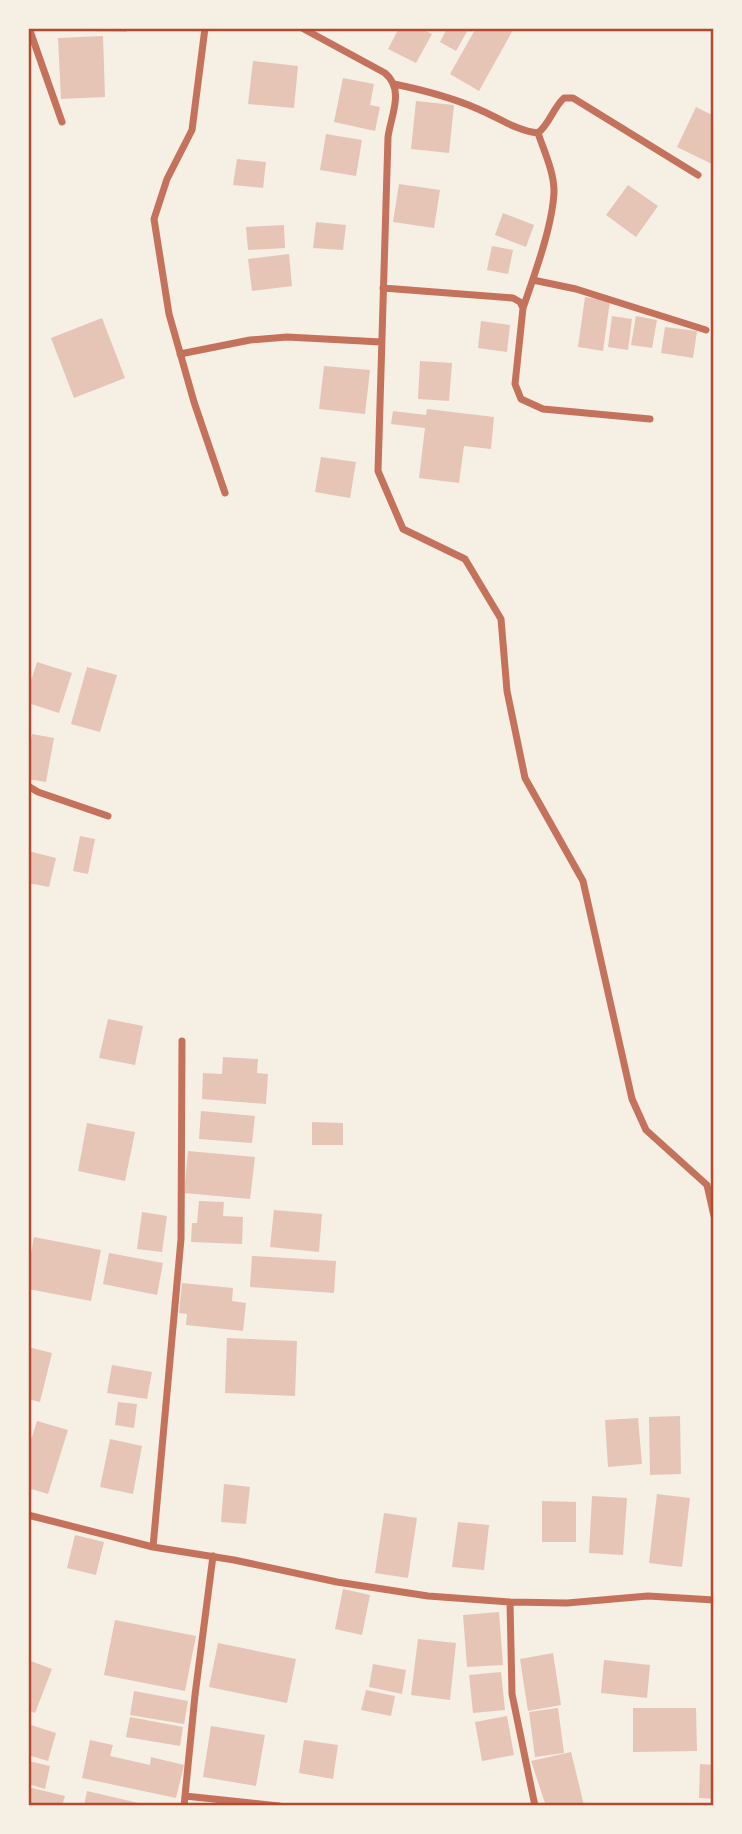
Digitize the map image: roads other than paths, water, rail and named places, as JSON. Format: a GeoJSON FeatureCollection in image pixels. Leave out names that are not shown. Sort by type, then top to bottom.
{"type":"FeatureCollection","features":[{"type":"Feature","properties":{"kind":"street"},"geometry":{"type":"LineString","coordinates":[[29,28],[62,122]]}},
{"type":"Feature","properties":{"kind":"street"},"geometry":{"type":"LineString","coordinates":[[205,28],[192,130],[167,179],[154,219],[169,314],[194,402],[225,493]]}},
{"type":"Feature","properties":{"kind":"street"},"geometry":{"type":"LineString","coordinates":[[302,28],[385,73],[394,84],[395,101],[388,137],[378,471],[403,529],[465,559],[501,619],[507,691],[525,778],[583,881],[632,1099],[646,1130],[707,1185],[714,1216]]}},
{"type":"Feature","properties":{"kind":"street"},"geometry":{"type":"LineString","coordinates":[[394,84],[436,94],[476,108],[529,132],[538,133],[544,128],[558,103],[564,98],[573,98],[698,175]]}},
{"type":"Feature","properties":{"kind":"street"},"geometry":{"type":"LineString","coordinates":[[523,308],[538,264],[554,191],[553,179],[538,133]]}},
{"type":"Feature","properties":{"kind":"street"},"geometry":{"type":"LineString","coordinates":[[533,281],[576,289],[706,330]]}},
{"type":"Feature","properties":{"kind":"street"},"geometry":{"type":"LineString","coordinates":[[383,288],[513,298],[520,302],[524,319],[515,384],[521,399],[543,410],[650,419]]}},
{"type":"Feature","properties":{"kind":"street"},"geometry":{"type":"LineString","coordinates":[[180,354],[250,340],[288,337],[382,342]]}},
{"type":"Feature","properties":{"kind":"street"},"geometry":{"type":"LineString","coordinates":[[28,786],[38,792],[108,816]]}},
{"type":"Feature","properties":{"kind":"street"},"geometry":{"type":"LineString","coordinates":[[153,1547],[181,1240],[182,1041]]}},
{"type":"Feature","properties":{"kind":"street"},"geometry":{"type":"LineString","coordinates":[[28,1515],[153,1547],[213,1556],[337,1582],[428,1596],[510,1602],[567,1602],[648,1596],[714,1600]]}},
{"type":"Feature","properties":{"kind":"street"},"geometry":{"type":"LineString","coordinates":[[184,1806],[213,1556]]}},
{"type":"Feature","properties":{"kind":"street"},"geometry":{"type":"LineString","coordinates":[[510,1602],[512,1694],[535,1806]]}},
{"type":"Feature","properties":{"kind":"street"},"geometry":{"type":"LineString","coordinates":[[186,1796],[279,1806]]}}]}
